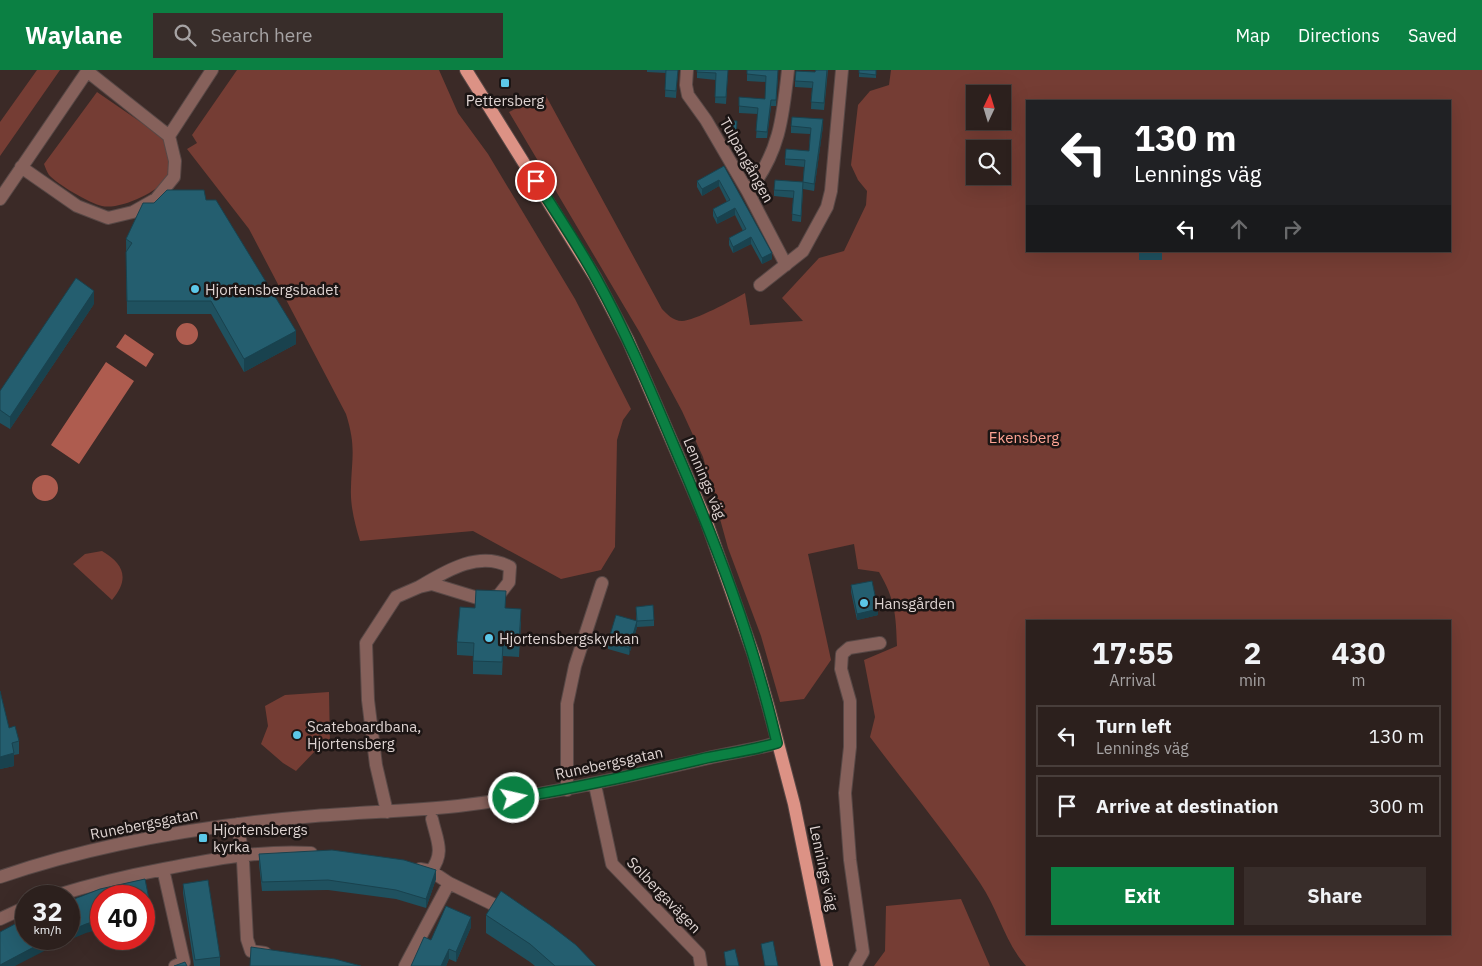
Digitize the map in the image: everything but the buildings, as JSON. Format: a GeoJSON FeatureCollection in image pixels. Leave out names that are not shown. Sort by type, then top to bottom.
{"type":"FeatureCollection","features":[{"type":"Feature","properties":{"kind":"main road","name":"Lennings väg"},"geometry":{"type":"LineString","coordinates":[[466,70],[595,276],[628,340],[706,520],[754,656],[794,804],[827,966]]}},
{"type":"Feature","properties":{"kind":"street"},"geometry":{"type":"LineString","coordinates":[[0,199],[87,70],[169,136],[175,161],[174,177],[156,199],[133,212],[108,218],[77,206],[22,167]]}},
{"type":"Feature","properties":{"kind":"street"},"geometry":{"type":"LineString","coordinates":[[169,136],[212,70]]}},
{"type":"Feature","properties":{"kind":"street","name":"Tulpangången"},"geometry":{"type":"LineString","coordinates":[[687,70],[686,85],[688,95],[706,120],[748,192],[786,266]]}},
{"type":"Feature","properties":{"kind":"street"},"geometry":{"type":"LineString","coordinates":[[748,192],[764,172],[780,129],[788,70]]}},
{"type":"Feature","properties":{"kind":"street"},"geometry":{"type":"LineString","coordinates":[[760,285],[803,251],[827,207],[831,191],[842,70]]}},
{"type":"Feature","properties":{"kind":"street"},"geometry":{"type":"LineString","coordinates":[[387,812],[376,765],[368,700],[366,643],[396,597],[448,571],[474,561],[498,561],[510,567],[509,582],[498,596],[481,599],[432,584],[419,587]]}},
{"type":"Feature","properties":{"kind":"street"},"geometry":{"type":"LineString","coordinates":[[567,790],[567,704],[574,666],[602,583]]}},
{"type":"Feature","properties":{"kind":"street"},"geometry":{"type":"LineString","coordinates":[[855,966],[863,952],[850,860],[845,793],[850,747],[850,701],[841,669],[842,654],[849,648],[880,643]]}},
{"type":"Feature","properties":{"kind":"street","name":"Runebergsgatan"},"geometry":{"type":"LineString","coordinates":[[0,877],[76,853],[128,842],[238,824],[457,806],[567,790],[710,757],[744,752],[777,743]]}},
{"type":"Feature","properties":{"kind":"street","name":"Solbergavägen"},"geometry":{"type":"LineString","coordinates":[[595,785],[612,864],[699,954],[701,966]]}},
{"type":"Feature","properties":{"kind":"street"},"geometry":{"type":"LineString","coordinates":[[430,871],[439,860],[432,819]]}},
{"type":"Feature","properties":{"kind":"street"},"geometry":{"type":"LineString","coordinates":[[238,824],[242,855],[247,938],[251,951],[280,956]]}},
{"type":"Feature","properties":{"kind":"street"},"geometry":{"type":"LineString","coordinates":[[80,888],[163,869],[242,855],[283,851],[320,854]]}},
{"type":"Feature","properties":{"kind":"street"},"geometry":{"type":"LineString","coordinates":[[412,868],[430,871],[448,883],[520,918]]}},
{"type":"Feature","properties":{"kind":"street"},"geometry":{"type":"LineString","coordinates":[[163,869],[184,962],[175,966]]}},
{"type":"Feature","properties":{"kind":"street"},"geometry":{"type":"LineString","coordinates":[[405,966],[448,883]]}},
{"type":"Feature","properties":{"kind":"street"},"geometry":{"type":"LineString","coordinates":[[0,919],[15,912]]}},
{"type":"Feature","properties":{"kind":"green space"},"geometry":{"type":"Polygon","coordinates":[[[37,70],[60,70],[0,156],[0,122],[37,70]]]}},
{"type":"Feature","properties":{"kind":"green space"},"geometry":{"type":"Polygon","coordinates":[[[237,70],[439,70],[458,113],[488,154],[575,299],[631,409],[623,420],[617,440],[615,547],[601,570],[561,579],[473,531],[360,541],[351,501],[353,451],[346,414],[249,229],[187,149],[197,143],[192,135],[237,70]]]}},
{"type":"Feature","properties":{"kind":"green space","name":"Ekensberg"},"geometry":{"type":"Polygon","coordinates":[[[891,70],[1482,70],[1482,966],[1026,966],[1012,947],[980,883],[940,827],[870,737],[875,717],[864,660],[897,646],[896,625],[894,607],[879,572],[858,569],[854,544],[808,554],[831,660],[804,699],[780,702],[761,636],[728,548],[703,457],[682,411],[640,333],[509,112],[545,94],[662,309],[668,315],[679,321],[695,318],[745,293],[750,325],[803,321],[782,298],[819,258],[844,251],[866,205],[867,191],[858,180],[851,165],[858,105],[870,91],[889,85],[891,70]]]}},
{"type":"Feature","properties":{"kind":"green space"},"geometry":{"type":"Polygon","coordinates":[[[97,92],[174,145],[170,171],[162,184],[147,195],[127,203],[109,207],[96,204],[66,188],[48,174],[44,164],[97,92]]]}},
{"type":"Feature","properties":{"kind":"green space"},"geometry":{"type":"Polygon","coordinates":[[[102,551],[115,561],[122,572],[123,579],[121,585],[112,600],[73,564],[85,554],[102,551]]]}},
{"type":"Feature","properties":{"kind":"green space","name":"Scateboardbana, Hjortensberg"},"geometry":{"type":"Polygon","coordinates":[[[329,692],[330,744],[316,750],[296,771],[283,763],[261,744],[268,726],[265,706],[285,695],[329,692]]]}},
{"type":"Feature","properties":{"kind":"green space"},"geometry":{"type":"Polygon","coordinates":[[[961,899],[990,966],[874,966],[885,951],[886,906],[961,899]]]}},
{"type":"Feature","properties":{"kind":"shaded area"},"geometry":{"type":"Polygon","coordinates":[[[187,323],[197,330],[198,334],[191,344],[187,345],[177,338],[176,334],[183,324],[187,323]]]}},
{"type":"Feature","properties":{"kind":"shaded area"},"geometry":{"type":"Polygon","coordinates":[[[125,334],[154,354],[146,367],[116,347],[125,334]]]}},
{"type":"Feature","properties":{"kind":"shaded area"},"geometry":{"type":"Polygon","coordinates":[[[106,362],[134,381],[79,464],[51,445],[106,362]]]}},
{"type":"Feature","properties":{"kind":"shaded area"},"geometry":{"type":"Polygon","coordinates":[[[45,475],[54,479],[58,488],[54,497],[45,501],[36,497],[32,488],[36,479],[45,475]]]}},
{"type":"Feature","properties":{"kind":"place","name":"Pettersberg"},"geometry":{"type":"Point","coordinates":[505,83]}},
{"type":"Feature","properties":{"kind":"place","name":"Hjortensbergsbadet"},"geometry":{"type":"Point","coordinates":[195,289]}},
{"type":"Feature","properties":{"kind":"place","name":"Hansgården"},"geometry":{"type":"Point","coordinates":[864,603]}},
{"type":"Feature","properties":{"kind":"place","name":"Hjortensbergskyrkan"},"geometry":{"type":"Point","coordinates":[489,638]}},
{"type":"Feature","properties":{"kind":"place","name":"Scateboardbana, Hjortensberg"},"geometry":{"type":"Point","coordinates":[297,735]}},
{"type":"Feature","properties":{"kind":"place","name":"Hjortensbergs kyrka"},"geometry":{"type":"Point","coordinates":[203,838]}},
{"type":"Feature","properties":{"kind":"route"},"geometry":{"type":"LineString","coordinates":[[514,798],[595,785],[777,743],[754,656],[734,596],[706,520],[654,398],[628,340],[595,276],[536,181]]}}]}
